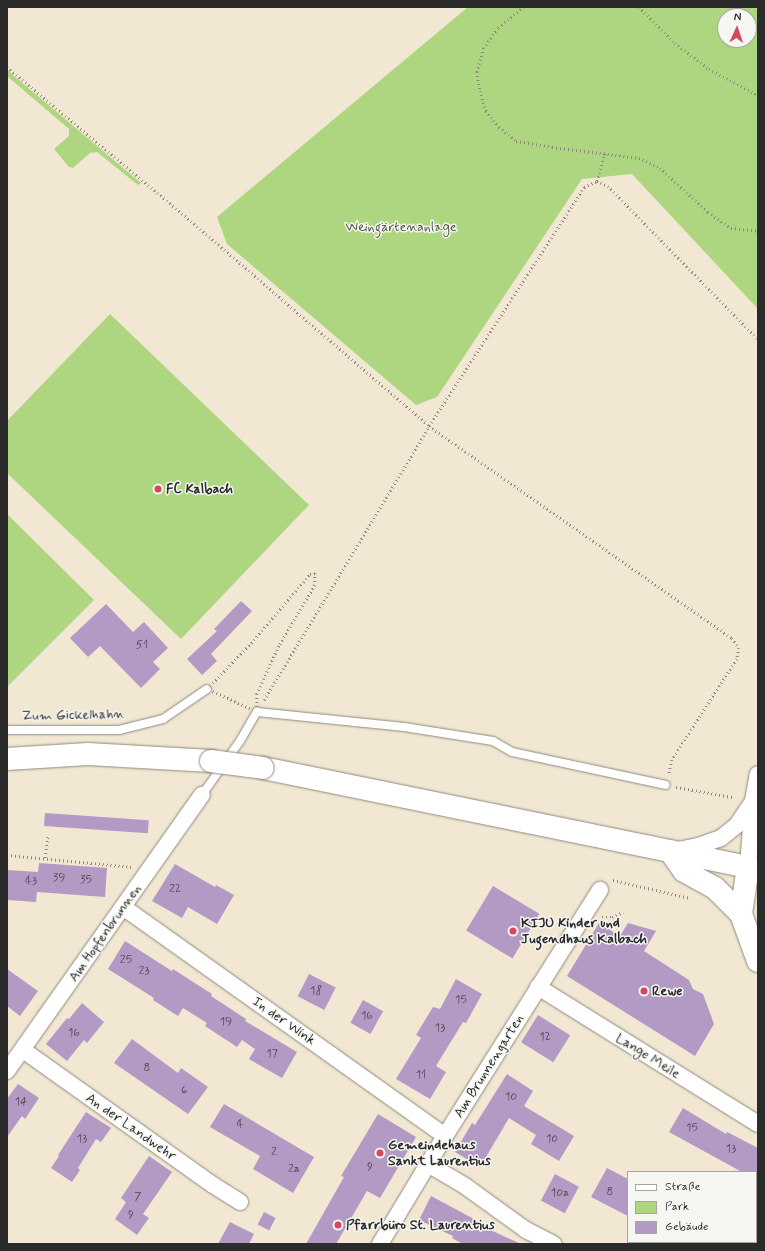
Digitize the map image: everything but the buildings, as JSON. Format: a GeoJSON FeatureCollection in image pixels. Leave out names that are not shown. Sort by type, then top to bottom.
{"type":"FeatureCollection","features":[{"type":"Feature","properties":{"kind":"main road"},"geometry":{"type":"LineString","coordinates":[[7,759],[88,754],[211,761],[264,768],[753,868],[741,914]]}},
{"type":"Feature","properties":{"kind":"main road"},"geometry":{"type":"LineString","coordinates":[[670,851],[684,871],[715,888],[741,914],[758,961]]}},
{"type":"Feature","properties":{"kind":"street"},"geometry":{"type":"LineString","coordinates":[[753,868],[753,801],[758,774]]}},
{"type":"Feature","properties":{"kind":"street","name":"Am Hopfenbrunnen"},"geometry":{"type":"LineString","coordinates":[[13,1058],[202,795]]}},
{"type":"Feature","properties":{"kind":"street"},"geometry":{"type":"LineString","coordinates":[[670,851],[698,846],[720,838],[737,825],[753,801]]}},
{"type":"Feature","properties":{"kind":"street","name":"Am Brunnengarten"},"geometry":{"type":"LineString","coordinates":[[380,1244],[445,1136],[600,890]]}},
{"type":"Feature","properties":{"kind":"street","name":"In der Wink"},"geometry":{"type":"LineString","coordinates":[[123,906],[445,1136]]}},
{"type":"Feature","properties":{"kind":"street","name":"Lange Meile"},"geometry":{"type":"LineString","coordinates":[[538,987],[758,1124]]}},
{"type":"Feature","properties":{"kind":"street","name":"An der Landwehr"},"geometry":{"type":"LineString","coordinates":[[13,1058],[240,1202]]}},
{"type":"Feature","properties":{"kind":"street"},"geometry":{"type":"LineString","coordinates":[[428,1164],[465,1186],[526,1230],[554,1244]]}},
{"type":"Feature","properties":{"kind":"lane","name":"Zum Gickelhahn"},"geometry":{"type":"LineString","coordinates":[[7,730],[119,730],[163,719],[208,689]]}},
{"type":"Feature","properties":{"kind":"lane"},"geometry":{"type":"LineString","coordinates":[[202,795],[240,741],[257,712],[404,727],[493,741],[512,752],[666,785]]}},
{"type":"Feature","properties":{"kind":"path"},"geometry":{"type":"LineString","coordinates":[[524,7],[498,28],[484,48],[477,72],[480,91],[486,111],[499,127],[516,141],[639,158],[660,168],[708,212],[731,228],[758,231]]}},
{"type":"Feature","properties":{"kind":"path"},"geometry":{"type":"LineString","coordinates":[[639,7],[675,43],[709,69],[758,95]]}},
{"type":"Feature","properties":{"kind":"path"},"geometry":{"type":"LineString","coordinates":[[7,67],[191,221],[429,426],[732,638],[739,648],[737,659],[672,760],[666,785],[732,797]]}},
{"type":"Feature","properties":{"kind":"path"},"geometry":{"type":"LineString","coordinates":[[597,181],[605,153]]}},
{"type":"Feature","properties":{"kind":"path"},"geometry":{"type":"LineString","coordinates":[[257,712],[429,426],[584,187],[597,181],[608,186],[758,339]]}},
{"type":"Feature","properties":{"kind":"path"},"geometry":{"type":"LineString","coordinates":[[316,572],[315,585],[279,646],[257,694],[257,712],[208,689],[251,643],[298,586],[310,574],[316,572]]}},
{"type":"Feature","properties":{"kind":"path"},"geometry":{"type":"LineString","coordinates":[[44,858],[48,836]]}},
{"type":"Feature","properties":{"kind":"path"},"geometry":{"type":"LineString","coordinates":[[7,855],[136,867]]}},
{"type":"Feature","properties":{"kind":"path"},"geometry":{"type":"LineString","coordinates":[[600,890],[606,878],[698,900]]}},
{"type":"Feature","properties":{"kind":"green space","name":"Weingärtenanlage"},"geometry":{"type":"Polygon","coordinates":[[[468,7],[755,8],[717,8],[717,48],[757,48],[757,9],[758,10],[758,309],[632,174],[582,179],[437,397],[416,405],[227,244],[217,217],[468,7]]]}},
{"type":"Feature","properties":{"kind":"green space"},"geometry":{"type":"Polygon","coordinates":[[[7,70],[141,183],[138,185],[97,152],[90,153],[73,168],[69,167],[54,149],[69,136],[69,129],[7,76],[7,70]]]}},
{"type":"Feature","properties":{"kind":"green space","name":"FC Kalbach"},"geometry":{"type":"Polygon","coordinates":[[[110,314],[309,505],[181,639],[7,473],[7,421],[110,314]]]}},
{"type":"Feature","properties":{"kind":"green space"},"geometry":{"type":"Polygon","coordinates":[[[7,514],[94,600],[7,687],[7,514]]]}},
{"type":"Feature","properties":{"kind":"place","name":"FC Kalbach"},"geometry":{"type":"Point","coordinates":[158,489]}},
{"type":"Feature","properties":{"kind":"place","name":"KIJU Kinder und Jugendhaus Kalbach"},"geometry":{"type":"Point","coordinates":[513,931]}},
{"type":"Feature","properties":{"kind":"place","name":"Rewe"},"geometry":{"type":"Point","coordinates":[644,991]}},
{"type":"Feature","properties":{"kind":"place","name":"Gemeindehaus Sankt Laurentius"},"geometry":{"type":"Point","coordinates":[380,1153]}},
{"type":"Feature","properties":{"kind":"place","name":"Pfarrbüro St. Laurentius"},"geometry":{"type":"Point","coordinates":[338,1225]}}]}
